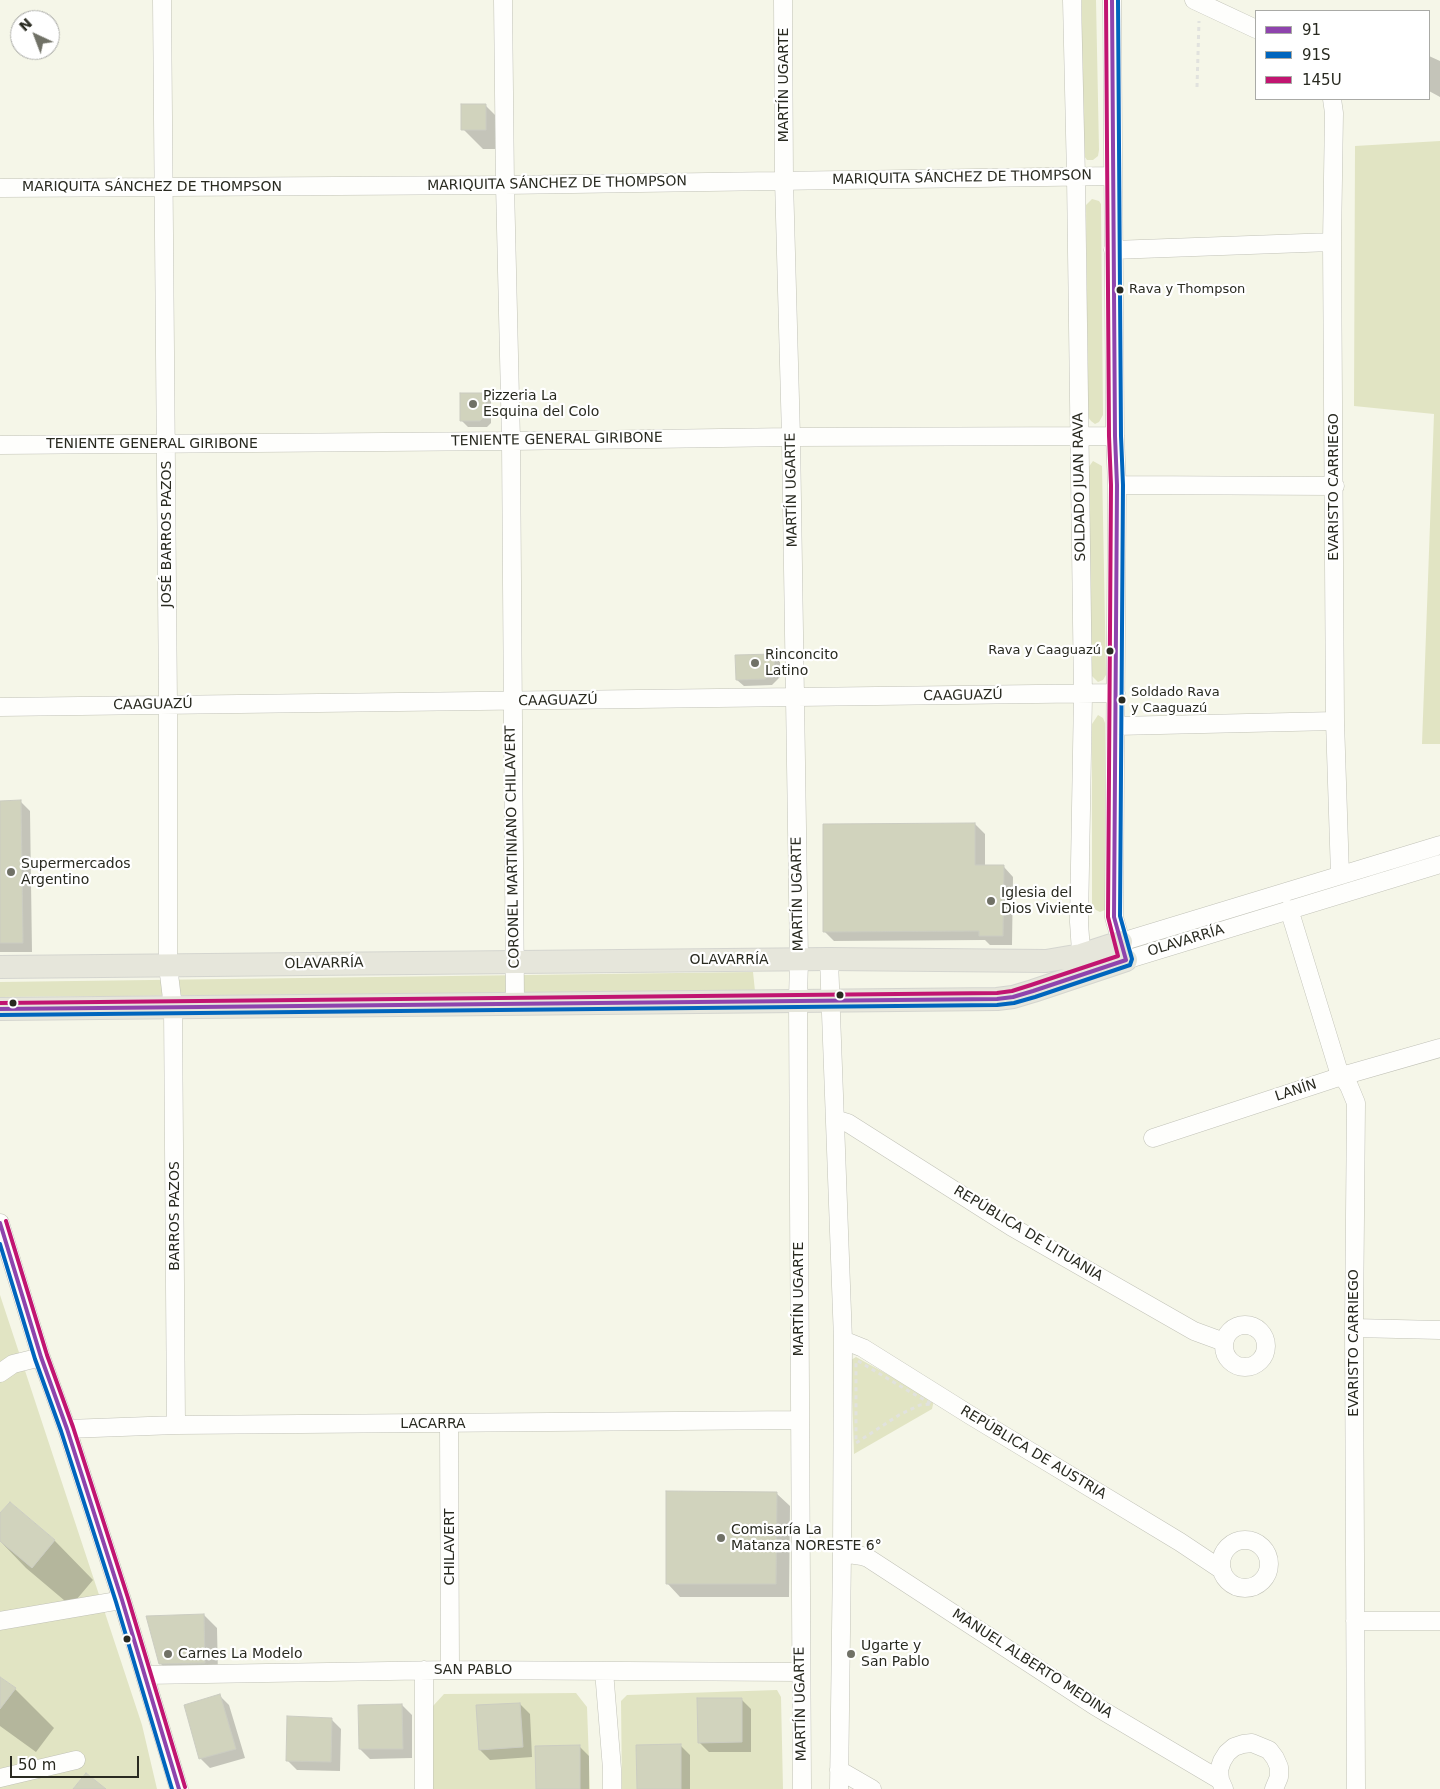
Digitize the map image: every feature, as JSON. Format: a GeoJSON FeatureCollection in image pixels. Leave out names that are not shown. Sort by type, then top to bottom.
{"type":"FeatureCollection","features":[{"type":"Feature","properties":{"kind":"main road","name":"OLAVARRÍA"},"geometry":{"type":"LineString","coordinates":[[0,1009],[997,999],[1033,991],[1082,964],[1124,951]]}},
{"type":"Feature","properties":{"kind":"main road","name":"OLAVARRÍA"},"geometry":{"type":"LineString","coordinates":[[0,967],[829,958],[1046,961],[1082,964]]}},
{"type":"Feature","properties":{"kind":"street","name":"JOSÉ BARROS PAZOS"},"geometry":{"type":"LineString","coordinates":[[162,0],[168,705],[168,966],[173,1007]]}},
{"type":"Feature","properties":{"kind":"street","name":"CORONEL MARTINIANO CHILAVERT"},"geometry":{"type":"LineString","coordinates":[[503,0],[511,441],[511,702],[515,1004]]}},
{"type":"Feature","properties":{"kind":"street","name":"MARTÍN UGARTE"},"geometry":{"type":"LineString","coordinates":[[783,0],[784,180],[791,436],[799,959],[800,1672],[802,1789]]}},
{"type":"Feature","properties":{"kind":"street","name":"SOLDADO JUAN RAVA"},"geometry":{"type":"LineString","coordinates":[[1072,0],[1083,694],[1079,922],[1082,964]]}},
{"type":"Feature","properties":{"kind":"street"},"geometry":{"type":"LineString","coordinates":[[1112,0],[1117,485],[1114,916],[1124,951]]}},
{"type":"Feature","properties":{"kind":"street"},"geometry":{"type":"LineString","coordinates":[[1197,1],[1255,29]]}},
{"type":"Feature","properties":{"kind":"street","name":"EVARISTO CARRIEGO"},"geometry":{"type":"LineString","coordinates":[[1332,100],[1334,113],[1332,242],[1335,721],[1340,874]]}},
{"type":"Feature","properties":{"kind":"street","name":"MARIQUITA SÁNCHEZ DE THOMPSON"},"geometry":{"type":"LineString","coordinates":[[0,188],[505,185],[1113,176]]}},
{"type":"Feature","properties":{"kind":"street"},"geometry":{"type":"LineString","coordinates":[[1114,250],[1332,242]]}},
{"type":"Feature","properties":{"kind":"street","name":"TENIENTE GENERAL GIRIBONE"},"geometry":{"type":"LineString","coordinates":[[0,446],[791,436],[1115,436]]}},
{"type":"Feature","properties":{"kind":"street"},"geometry":{"type":"LineString","coordinates":[[1117,485],[1335,486]]}},
{"type":"Feature","properties":{"kind":"street","name":"CAAGUAZÚ"},"geometry":{"type":"LineString","coordinates":[[0,707],[1116,693]]}},
{"type":"Feature","properties":{"kind":"street"},"geometry":{"type":"LineString","coordinates":[[1116,726],[1335,721]]}},
{"type":"Feature","properties":{"kind":"street","name":"OLAVARRÍA"},"geometry":{"type":"LineString","coordinates":[[1124,951],[1340,874],[1440,845]]}},
{"type":"Feature","properties":{"kind":"street","name":"OLAVARRÍA"},"geometry":{"type":"LineString","coordinates":[[1124,951],[1288,909],[1440,864]]}},
{"type":"Feature","properties":{"kind":"street","name":"EVARISTO CARRIEGO"},"geometry":{"type":"LineString","coordinates":[[1288,909],[1338,1069],[1349,1086],[1356,1103],[1354,1328],[1356,1789]]}},
{"type":"Feature","properties":{"kind":"street"},"geometry":{"type":"LineString","coordinates":[[829,958],[843,1340],[839,1789]]}},
{"type":"Feature","properties":{"kind":"street","name":"BARROS PAZOS"},"geometry":{"type":"LineString","coordinates":[[173,1007],[176,1425]]}},
{"type":"Feature","properties":{"kind":"street","name":"LANÍN"},"geometry":{"type":"LineString","coordinates":[[1153,1138],[1342,1076],[1440,1048]]}},
{"type":"Feature","properties":{"kind":"street","name":"REPÚBLICA DE LITUANIA"},"geometry":{"type":"LineString","coordinates":[[836,1119],[848,1123],[1021,1232],[1194,1331],[1224,1342]]}},
{"type":"Feature","properties":{"kind":"street"},"geometry":{"type":"LineString","coordinates":[[0,1223],[41,1357],[67,1429],[122,1600],[179,1789]]}},
{"type":"Feature","properties":{"kind":"street"},"geometry":{"type":"LineString","coordinates":[[1354,1328],[1440,1330]]}},
{"type":"Feature","properties":{"kind":"street","name":"REPÚBLICA DE AUSTRIA"},"geometry":{"type":"LineString","coordinates":[[843,1340],[863,1348],[1180,1542],[1222,1570]]}},
{"type":"Feature","properties":{"kind":"street"},"geometry":{"type":"LineString","coordinates":[[0,1373],[13,1364],[41,1357]]}},
{"type":"Feature","properties":{"kind":"street","name":"LACARRA"},"geometry":{"type":"LineString","coordinates":[[67,1429],[176,1425],[800,1420]]}},
{"type":"Feature","properties":{"kind":"street","name":"CHILAVERT"},"geometry":{"type":"LineString","coordinates":[[449,1424],[450,1670]]}},
{"type":"Feature","properties":{"kind":"street","name":"MANUEL ALBERTO MEDINA"},"geometry":{"type":"LineString","coordinates":[[842,1553],[868,1558],[1095,1706],[1222,1784]]}},
{"type":"Feature","properties":{"kind":"street"},"geometry":{"type":"LineString","coordinates":[[0,1622],[122,1600]]}},
{"type":"Feature","properties":{"kind":"street"},"geometry":{"type":"LineString","coordinates":[[1354,1621],[1440,1621]]}},
{"type":"Feature","properties":{"kind":"street"},"geometry":{"type":"LineString","coordinates":[[424,1670],[424,1789]]}},
{"type":"Feature","properties":{"kind":"street","name":"SAN PABLO"},"geometry":{"type":"LineString","coordinates":[[145,1675],[424,1670],[800,1672]]}},
{"type":"Feature","properties":{"kind":"street"},"geometry":{"type":"LineString","coordinates":[[604,1671],[612,1789]]}},
{"type":"Feature","properties":{"kind":"street","name":"MANUEL ALBERTO MEDINA"},"geometry":{"type":"LineString","coordinates":[[1222,1784],[1219,1770],[1227,1753],[1234,1747],[1252,1743],[1269,1750],[1275,1758],[1279,1767],[1279,1778],[1274,1789]]}},
{"type":"Feature","properties":{"kind":"street"},"geometry":{"type":"LineString","coordinates":[[0,1778],[76,1760]]}},
{"type":"Feature","properties":{"kind":"street"},"geometry":{"type":"LineString","coordinates":[[839,1770],[872,1789]]}},
{"type":"Feature","properties":{"kind":"path"},"geometry":{"type":"LineString","coordinates":[[1197,1],[1197,87]]}},
{"type":"Feature","properties":{"kind":"path"},"geometry":{"type":"LineString","coordinates":[[858,1361],[932,1404],[920,1405],[899,1415],[856,1443],[856,1362],[858,1361]]}},
{"type":"Feature","properties":{"kind":"green space"},"geometry":{"type":"Polygon","coordinates":[[[1082,0],[1096,0],[1099,150],[1098,156],[1093,160],[1087,160],[1082,153],[1082,0]]]}},
{"type":"Feature","properties":{"kind":"green space"},"geometry":{"type":"Polygon","coordinates":[[[1440,141],[1440,744],[1422,744],[1434,414],[1354,406],[1355,146],[1440,141]]]}},
{"type":"Feature","properties":{"kind":"green space"},"geometry":{"type":"Polygon","coordinates":[[[1092,199],[1099,201],[1101,204],[1103,415],[1099,422],[1095,424],[1088,417],[1086,205],[1092,199]]]}},
{"type":"Feature","properties":{"kind":"green space"},"geometry":{"type":"Polygon","coordinates":[[[1093,461],[1102,466],[1106,675],[1103,680],[1098,682],[1091,675],[1088,468],[1093,461]]]}},
{"type":"Feature","properties":{"kind":"green space"},"geometry":{"type":"Polygon","coordinates":[[[1098,715],[1103,718],[1105,723],[1105,910],[1100,912],[1092,905],[1092,724],[1098,715]]]}},
{"type":"Feature","properties":{"kind":"green space"},"geometry":{"type":"Polygon","coordinates":[[[753,972],[755,991],[0,997],[0,982],[753,972]]]}},
{"type":"Feature","properties":{"kind":"green space"},"geometry":{"type":"Polygon","coordinates":[[[0,1295],[142,1725],[157,1789],[106,1789],[86,1773],[73,1789],[0,1789],[0,1709],[16,1688],[0,1677],[0,1541],[32,1568],[55,1540],[10,1502],[0,1513],[0,1295]]]}},
{"type":"Feature","properties":{"kind":"green space"},"geometry":{"type":"Polygon","coordinates":[[[856,1357],[934,1400],[932,1409],[854,1454],[851,1360],[856,1357]]]}},
{"type":"Feature","properties":{"kind":"green space"},"geometry":{"type":"Polygon","coordinates":[[[777,1690],[781,1697],[783,1789],[622,1789],[621,1701],[627,1695],[777,1690]]]}},
{"type":"Feature","properties":{"kind":"green space"},"geometry":{"type":"Polygon","coordinates":[[[576,1693],[587,1707],[590,1789],[433,1789],[433,1706],[444,1694],[576,1693]]]}},
{"type":"Feature","properties":{"kind":"building"},"geometry":{"type":"Polygon","coordinates":[[[461,104],[486,104],[486,130],[461,130],[461,104]]]}},
{"type":"Feature","properties":{"kind":"building","name":"Pizzeria La Esquina del Colo"},"geometry":{"type":"Polygon","coordinates":[[[460,393],[485,393],[485,416],[480,421],[460,421],[460,393]]]}},
{"type":"Feature","properties":{"kind":"building","name":"Rinconcito Latino"},"geometry":{"type":"Polygon","coordinates":[[[774,654],[775,670],[765,679],[736,680],[735,655],[774,654]]]}},
{"type":"Feature","properties":{"kind":"building","name":"Supermercados Argentino"},"geometry":{"type":"Polygon","coordinates":[[[21,800],[23,943],[0,943],[0,801],[21,800]]]}},
{"type":"Feature","properties":{"kind":"building"},"geometry":{"type":"Polygon","coordinates":[[[975,823],[975,865],[1004,865],[1003,936],[979,936],[979,931],[823,932],[823,824],[975,823]]]}},
{"type":"Feature","properties":{"kind":"building","name":"Comisaría La Matanza NORESTE 6°"},"geometry":{"type":"Polygon","coordinates":[[[666,1491],[777,1492],[776,1584],[666,1584],[666,1491]]]}},
{"type":"Feature","properties":{"kind":"building"},"geometry":{"type":"Polygon","coordinates":[[[10,1502],[55,1540],[32,1568],[0,1541],[0,1513],[10,1502]]]}},
{"type":"Feature","properties":{"kind":"building"},"geometry":{"type":"Polygon","coordinates":[[[204,1614],[205,1663],[159,1664],[146,1616],[204,1614]]]}},
{"type":"Feature","properties":{"kind":"building"},"geometry":{"type":"Polygon","coordinates":[[[0,1677],[16,1688],[0,1709],[0,1677]]]}},
{"type":"Feature","properties":{"kind":"building"},"geometry":{"type":"Polygon","coordinates":[[[220,1694],[236,1749],[199,1759],[184,1705],[220,1694]]]}},
{"type":"Feature","properties":{"kind":"building"},"geometry":{"type":"Polygon","coordinates":[[[697,1698],[742,1698],[742,1742],[698,1743],[697,1698]]]}},
{"type":"Feature","properties":{"kind":"building"},"geometry":{"type":"Polygon","coordinates":[[[520,1703],[523,1747],[479,1750],[476,1705],[520,1703]]]}},
{"type":"Feature","properties":{"kind":"building"},"geometry":{"type":"Polygon","coordinates":[[[402,1704],[403,1749],[359,1749],[358,1705],[402,1704]]]}},
{"type":"Feature","properties":{"kind":"building"},"geometry":{"type":"Polygon","coordinates":[[[287,1716],[332,1718],[331,1762],[286,1761],[287,1716]]]}},
{"type":"Feature","properties":{"kind":"building"},"geometry":{"type":"Polygon","coordinates":[[[681,1744],[681,1789],[637,1789],[636,1745],[681,1744]]]}},
{"type":"Feature","properties":{"kind":"building"},"geometry":{"type":"Polygon","coordinates":[[[580,1745],[580,1789],[536,1789],[535,1746],[580,1745]]]}},
{"type":"Feature","properties":{"kind":"building"},"geometry":{"type":"Polygon","coordinates":[[[86,1773],[106,1789],[73,1789],[86,1773]]]}},
{"type":"Feature","properties":{"kind":"transit line","name":"145U"},"geometry":{"type":"LineString","coordinates":[[0,1003],[997,993],[1012,991],[1118,956],[1108,917],[1111,485],[1106,0]]}},
{"type":"Feature","properties":{"kind":"transit line","name":"91"},"geometry":{"type":"LineString","coordinates":[[0,1009],[997,999],[1013,997],[1033,991],[1126,960],[1114,917],[1117,485],[1112,0]]}},
{"type":"Feature","properties":{"kind":"transit line","name":"91S"},"geometry":{"type":"LineString","coordinates":[[0,1015],[997,1005],[1014,1003],[1035,997],[1130,965],[1132,959],[1120,916],[1123,485],[1118,0]]}},
{"type":"Feature","properties":{"kind":"transit line","name":"145U"},"geometry":{"type":"LineString","coordinates":[[6,1221],[47,1355],[73,1427],[128,1598],[185,1787]]}},
{"type":"Feature","properties":{"kind":"transit line","name":"91"},"geometry":{"type":"LineString","coordinates":[[0,1223],[41,1357],[67,1429],[122,1600],[179,1789]]}},
{"type":"Feature","properties":{"kind":"transit line","name":"91S"},"geometry":{"type":"LineString","coordinates":[[0,1244],[35,1359],[61,1431],[116,1602],[172,1789]]}},
{"type":"Feature","properties":{"kind":"place","name":"Rava y Thompson"},"geometry":{"type":"Point","coordinates":[1120,290]}},
{"type":"Feature","properties":{"kind":"place","name":"Pizzeria La Esquina del Colo"},"geometry":{"type":"Point","coordinates":[473,404]}},
{"type":"Feature","properties":{"kind":"place","name":"Rava y Caaguazú"},"geometry":{"type":"Point","coordinates":[1110,651]}},
{"type":"Feature","properties":{"kind":"place","name":"Rinconcito Latino"},"geometry":{"type":"Point","coordinates":[755,663]}},
{"type":"Feature","properties":{"kind":"place","name":"Soldado Rava y Caaguazú"},"geometry":{"type":"Point","coordinates":[1122,700]}},
{"type":"Feature","properties":{"kind":"place","name":"Supermercados Argentino"},"geometry":{"type":"Point","coordinates":[11,872]}},
{"type":"Feature","properties":{"kind":"place","name":"Iglesia del Dios Viviente"},"geometry":{"type":"Point","coordinates":[991,901]}},
{"type":"Feature","properties":{"kind":"place","name":"Comisaría La Matanza NORESTE 6°"},"geometry":{"type":"Point","coordinates":[721,1538]}},
{"type":"Feature","properties":{"kind":"place","name":"Carnes La Modelo"},"geometry":{"type":"Point","coordinates":[168,1654]}},
{"type":"Feature","properties":{"kind":"place","name":"Ugarte y San Pablo"},"geometry":{"type":"Point","coordinates":[851,1654]}}]}
